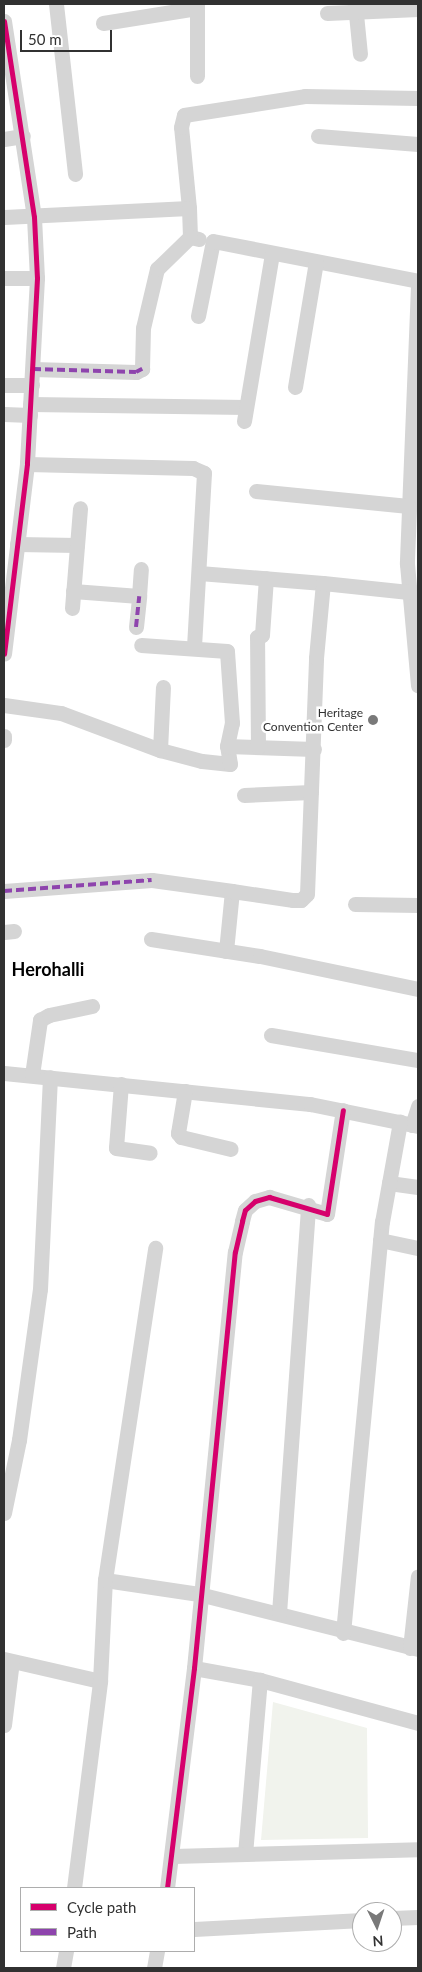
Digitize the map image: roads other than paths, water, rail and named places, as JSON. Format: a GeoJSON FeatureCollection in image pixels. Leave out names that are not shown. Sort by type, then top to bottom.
{"type":"FeatureCollection","features":[{"type":"Feature","properties":{"kind":"street"},"geometry":{"type":"LineString","coordinates":[[56,4],[75,174]]}},
{"type":"Feature","properties":{"kind":"street"},"geometry":{"type":"LineString","coordinates":[[103,23],[197,6],[197,76]]}},
{"type":"Feature","properties":{"kind":"street"},"geometry":{"type":"LineString","coordinates":[[355,8],[360,54]]}},
{"type":"Feature","properties":{"kind":"street"},"geometry":{"type":"LineString","coordinates":[[327,13],[355,8],[418,9]]}},
{"type":"Feature","properties":{"kind":"street"},"geometry":{"type":"LineString","coordinates":[[4,21],[34,217],[37,278],[27,464],[4,654]]}},
{"type":"Feature","properties":{"kind":"street"},"geometry":{"type":"LineString","coordinates":[[33,369],[136,372],[142,369],[143,328],[157,269],[190,237],[181,127],[184,115],[305,96],[418,98]]}},
{"type":"Feature","properties":{"kind":"street"},"geometry":{"type":"LineString","coordinates":[[4,139],[23,136]]}},
{"type":"Feature","properties":{"kind":"street"},"geometry":{"type":"LineString","coordinates":[[318,136],[418,144]]}},
{"type":"Feature","properties":{"kind":"street"},"geometry":{"type":"LineString","coordinates":[[4,217],[189,208]]}},
{"type":"Feature","properties":{"kind":"street"},"geometry":{"type":"LineString","coordinates":[[190,237],[418,281]]}},
{"type":"Feature","properties":{"kind":"street"},"geometry":{"type":"LineString","coordinates":[[198,316],[213,241]]}},
{"type":"Feature","properties":{"kind":"street"},"geometry":{"type":"LineString","coordinates":[[4,414],[30,410],[245,414],[272,253]]}},
{"type":"Feature","properties":{"kind":"street"},"geometry":{"type":"LineString","coordinates":[[296,387],[316,262]]}},
{"type":"Feature","properties":{"kind":"street"},"geometry":{"type":"LineString","coordinates":[[4,278],[37,278]]}},
{"type":"Feature","properties":{"kind":"street"},"geometry":{"type":"LineString","coordinates":[[418,286],[408,506],[408,592],[418,667],[418,686]]}},
{"type":"Feature","properties":{"kind":"street"},"geometry":{"type":"LineString","coordinates":[[4,385],[32,385]]}},
{"type":"Feature","properties":{"kind":"street"},"geometry":{"type":"LineString","coordinates":[[27,464],[193,468],[202,471],[205,483],[194,647]]}},
{"type":"Feature","properties":{"kind":"street"},"geometry":{"type":"LineString","coordinates":[[256,492],[408,506]]}},
{"type":"Feature","properties":{"kind":"street"},"geometry":{"type":"LineString","coordinates":[[72,608],[80,508]]}},
{"type":"Feature","properties":{"kind":"street"},"geometry":{"type":"LineString","coordinates":[[18,544],[77,545]]}},
{"type":"Feature","properties":{"kind":"street"},"geometry":{"type":"LineString","coordinates":[[136,626],[141,569]]}},
{"type":"Feature","properties":{"kind":"street"},"geometry":{"type":"LineString","coordinates":[[199,572],[408,592]]}},
{"type":"Feature","properties":{"kind":"street"},"geometry":{"type":"LineString","coordinates":[[258,747],[258,637],[262,634],[266,578]]}},
{"type":"Feature","properties":{"kind":"street"},"geometry":{"type":"LineString","coordinates":[[4,891],[152,880],[301,900],[307,894],[316,658],[323,583]]}},
{"type":"Feature","properties":{"kind":"street"},"geometry":{"type":"LineString","coordinates":[[73,591],[139,596]]}},
{"type":"Feature","properties":{"kind":"street"},"geometry":{"type":"LineString","coordinates":[[4,705],[60,713],[160,750],[202,761],[230,764],[227,746],[232,723],[227,651],[194,647],[141,645]]}},
{"type":"Feature","properties":{"kind":"street"},"geometry":{"type":"LineString","coordinates":[[160,750],[163,687]]}},
{"type":"Feature","properties":{"kind":"street"},"geometry":{"type":"LineString","coordinates":[[227,746],[314,749]]}},
{"type":"Feature","properties":{"kind":"street"},"geometry":{"type":"LineString","coordinates":[[244,795],[311,792]]}},
{"type":"Feature","properties":{"kind":"street"},"geometry":{"type":"LineString","coordinates":[[226,951],[232,891]]}},
{"type":"Feature","properties":{"kind":"street"},"geometry":{"type":"LineString","coordinates":[[355,904],[418,905]]}},
{"type":"Feature","properties":{"kind":"street"},"geometry":{"type":"LineString","coordinates":[[151,939],[226,951],[418,989]]}},
{"type":"Feature","properties":{"kind":"street"},"geometry":{"type":"LineString","coordinates":[[32,1075],[40,1020],[49,1015],[92,1006]]}},
{"type":"Feature","properties":{"kind":"street"},"geometry":{"type":"LineString","coordinates":[[271,1035],[418,1060]]}},
{"type":"Feature","properties":{"kind":"street"},"geometry":{"type":"LineString","coordinates":[[4,1073],[121,1084],[343,1110],[410,1124]]}},
{"type":"Feature","properties":{"kind":"street"},"geometry":{"type":"LineString","coordinates":[[4,1514],[19,1440],[40,1289],[50,1077]]}},
{"type":"Feature","properties":{"kind":"street"},"geometry":{"type":"LineString","coordinates":[[121,1084],[116,1148],[150,1153]]}},
{"type":"Feature","properties":{"kind":"street"},"geometry":{"type":"LineString","coordinates":[[185,1091],[178,1133],[182,1137],[231,1149]]}},
{"type":"Feature","properties":{"kind":"street"},"geometry":{"type":"LineString","coordinates":[[343,1633],[380,1240],[389,1183],[418,1106]]}},
{"type":"Feature","properties":{"kind":"street"},"geometry":{"type":"LineString","coordinates":[[167,1887],[173,1856],[194,1668],[199,1594],[235,1252],[242,1221],[245,1210],[255,1201],[269,1197],[308,1206],[327,1214],[343,1110]]}},
{"type":"Feature","properties":{"kind":"street"},"geometry":{"type":"LineString","coordinates":[[389,1183],[418,1187]]}},
{"type":"Feature","properties":{"kind":"street"},"geometry":{"type":"LineString","coordinates":[[279,1613],[308,1206]]}},
{"type":"Feature","properties":{"kind":"street"},"geometry":{"type":"LineString","coordinates":[[380,1240],[418,1248]]}},
{"type":"Feature","properties":{"kind":"street"},"geometry":{"type":"LineString","coordinates":[[74,1887],[100,1681],[105,1580],[155,1248]]}},
{"type":"Feature","properties":{"kind":"street"},"geometry":{"type":"LineString","coordinates":[[105,1580],[199,1594],[279,1613],[343,1633],[414,1649],[418,1576]]}},
{"type":"Feature","properties":{"kind":"street"},"geometry":{"type":"LineString","coordinates":[[4,1725],[8,1660],[100,1681]]}},
{"type":"Feature","properties":{"kind":"street"},"geometry":{"type":"LineString","coordinates":[[194,1668],[260,1680],[418,1723]]}},
{"type":"Feature","properties":{"kind":"street"},"geometry":{"type":"LineString","coordinates":[[245,1854],[260,1680]]}},
{"type":"Feature","properties":{"kind":"street"},"geometry":{"type":"LineString","coordinates":[[173,1856],[418,1849]]}},
{"type":"Feature","properties":{"kind":"street"},"geometry":{"type":"LineString","coordinates":[[402,1918],[418,1917]]}},
{"type":"Feature","properties":{"kind":"street"},"geometry":{"type":"LineString","coordinates":[[195,1929],[352,1921]]}},
{"type":"Feature","properties":{"kind":"street"},"geometry":{"type":"LineString","coordinates":[[63,1968],[66,1952]]}},
{"type":"Feature","properties":{"kind":"street"},"geometry":{"type":"LineString","coordinates":[[154,1968],[157,1952]]}},
{"type":"Feature","properties":{"kind":"place","name":"Heritage Convention Center"},"geometry":{"type":"Point","coordinates":[373,720]}},
{"type":"Feature","properties":{"kind":"district","name":"Herohalli"},"geometry":{"type":"Point","coordinates":[48,969]}}]}
